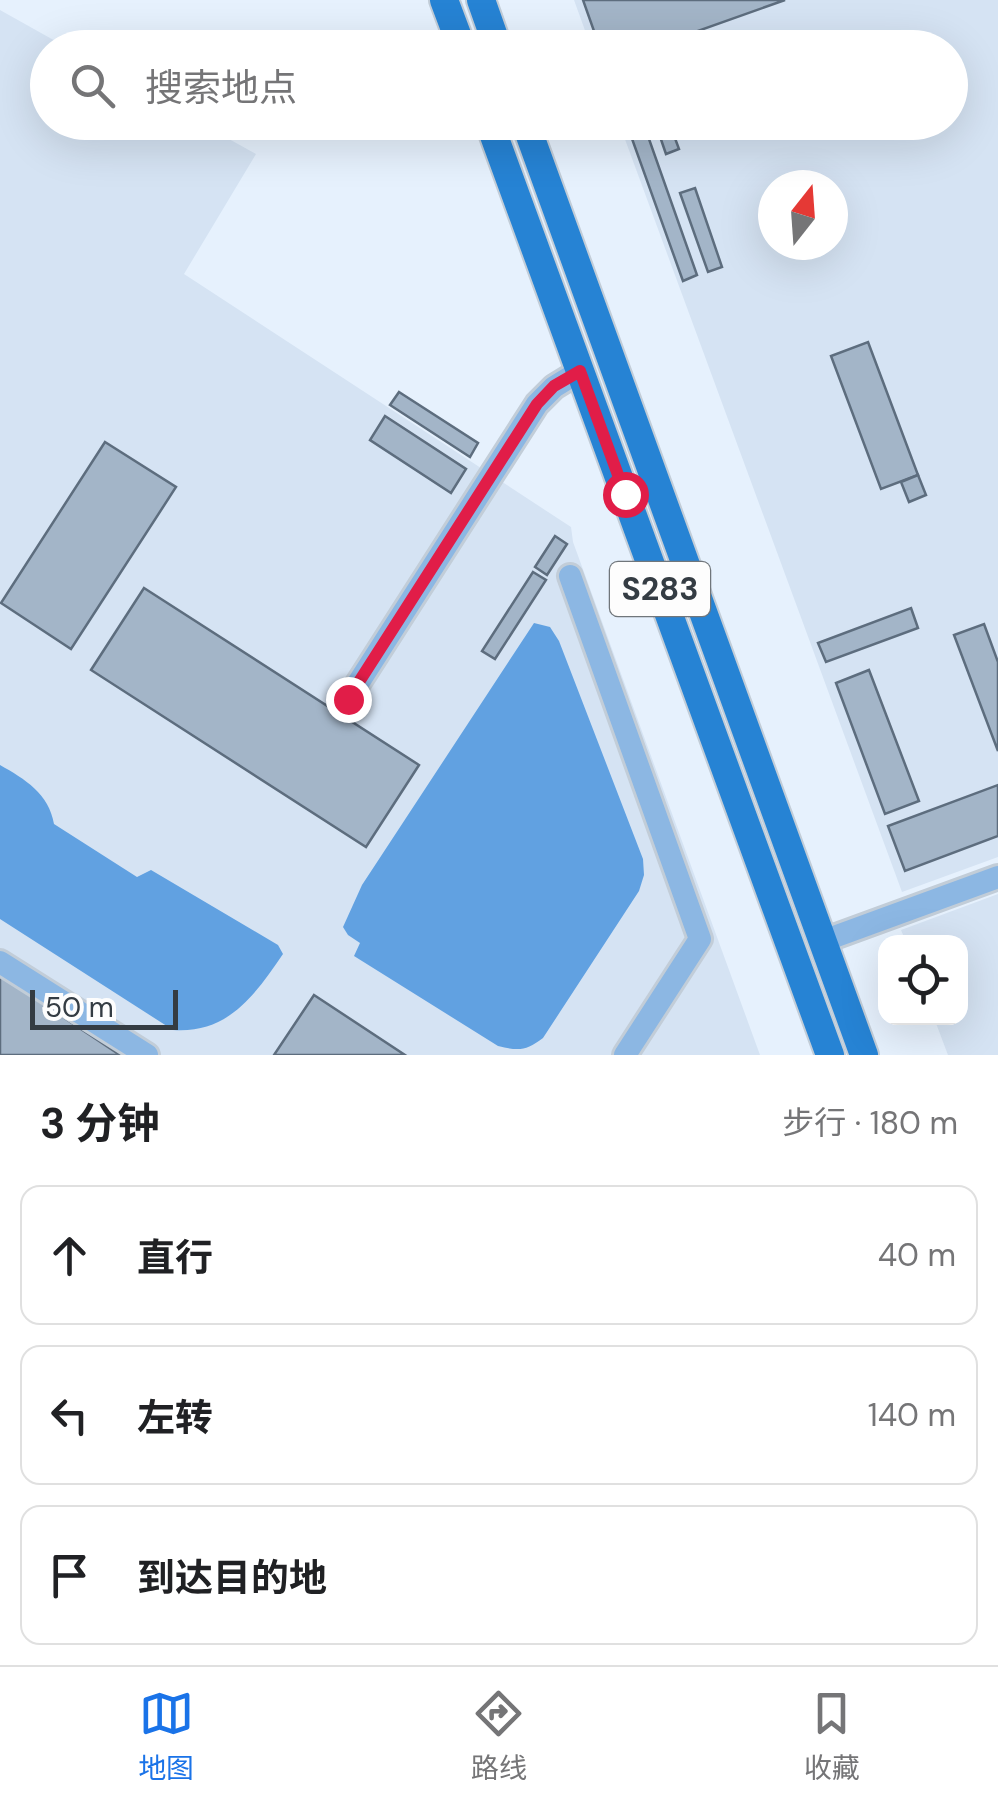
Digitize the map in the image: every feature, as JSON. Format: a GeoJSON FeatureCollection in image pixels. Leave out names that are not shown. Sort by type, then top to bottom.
{"type":"FeatureCollection","features":[{"type":"Feature","properties":{"kind":"main road"},"geometry":{"type":"LineString","coordinates":[[444,0],[455,30]]}},
{"type":"Feature","properties":{"kind":"main road"},"geometry":{"type":"LineString","coordinates":[[481,0],[492,30]]}},
{"type":"Feature","properties":{"kind":"main road","name":"S283"},"geometry":{"type":"LineString","coordinates":[[496,140],[830,1055]]}},
{"type":"Feature","properties":{"kind":"main road","name":"S283"},"geometry":{"type":"LineString","coordinates":[[532,140],[864,1055]]}},
{"type":"Feature","properties":{"kind":"street"},"geometry":{"type":"LineString","coordinates":[[348,699],[537,404],[554,386],[580,371]]}},
{"type":"Feature","properties":{"kind":"street"},"geometry":{"type":"LineString","coordinates":[[570,576],[700,940],[625,1055]]}},
{"type":"Feature","properties":{"kind":"street"},"geometry":{"type":"LineString","coordinates":[[823,942],[998,878]]}},
{"type":"Feature","properties":{"kind":"street"},"geometry":{"type":"LineString","coordinates":[[0,962],[147,1055]]}},
{"type":"Feature","properties":{"kind":"shaded area"},"geometry":{"type":"Polygon","coordinates":[[[574,0],[998,0],[998,857],[902,892],[625,140],[968,140],[968,30],[585,30],[574,0]]]}},
{"type":"Feature","properties":{"kind":"shaded area"},"geometry":{"type":"Polygon","coordinates":[[[0,10],[36,30],[30,30],[30,140],[231,140],[256,154],[184,274],[571,527],[573,542],[760,1055],[0,1055],[0,10]]]}},
{"type":"Feature","properties":{"kind":"shaded area"},"geometry":{"type":"Polygon","coordinates":[[[998,894],[998,1055],[948,1055],[937,1025],[968,1025],[968,935],[903,935],[901,930],[998,894]]]}},
{"type":"Feature","properties":{"kind":"water"},"geometry":{"type":"Polygon","coordinates":[[[534,623],[550,627],[559,641],[643,859],[644,875],[639,891],[543,1038],[517,1049],[498,1046],[354,956],[360,943],[343,927],[362,885],[534,623]]]}},
{"type":"Feature","properties":{"kind":"water"},"geometry":{"type":"Polygon","coordinates":[[[0,765],[41,796],[54,824],[137,877],[151,870],[278,945],[283,954],[262,984],[225,1019],[192,1030],[173,1030],[0,919],[0,765]]]}},
{"type":"Feature","properties":{"kind":"building"},"geometry":{"type":"Polygon","coordinates":[[[583,0],[785,0],[701,30],[594,30],[583,0]]]}},
{"type":"Feature","properties":{"kind":"building"},"geometry":{"type":"Polygon","coordinates":[[[632,140],[649,140],[697,275],[683,281],[632,140]]]}},
{"type":"Feature","properties":{"kind":"building"},"geometry":{"type":"Polygon","coordinates":[[[661,140],[676,140],[679,149],[666,154],[661,140]]]}},
{"type":"Feature","properties":{"kind":"building"},"geometry":{"type":"Polygon","coordinates":[[[695,188],[722,267],[708,272],[680,193],[695,188]]]}},
{"type":"Feature","properties":{"kind":"building"},"geometry":{"type":"Polygon","coordinates":[[[868,342],[918,475],[881,489],[831,356],[868,342]]]}},
{"type":"Feature","properties":{"kind":"building"},"geometry":{"type":"Polygon","coordinates":[[[399,392],[478,443],[470,457],[390,405],[399,392]]]}},
{"type":"Feature","properties":{"kind":"building"},"geometry":{"type":"Polygon","coordinates":[[[385,416],[466,469],[451,493],[370,440],[385,416]]]}},
{"type":"Feature","properties":{"kind":"building"},"geometry":{"type":"Polygon","coordinates":[[[105,442],[176,487],[71,649],[1,603],[105,442]]]}},
{"type":"Feature","properties":{"kind":"building"},"geometry":{"type":"Polygon","coordinates":[[[918,475],[926,495],[909,502],[901,482],[918,475]]]}},
{"type":"Feature","properties":{"kind":"building"},"geometry":{"type":"Polygon","coordinates":[[[555,536],[567,544],[547,575],[535,567],[555,536]]]}},
{"type":"Feature","properties":{"kind":"building"},"geometry":{"type":"Polygon","coordinates":[[[533,572],[546,580],[495,659],[482,651],[533,572]]]}},
{"type":"Feature","properties":{"kind":"building"},"geometry":{"type":"Polygon","coordinates":[[[144,588],[419,765],[366,847],[91,670],[144,588]]]}},
{"type":"Feature","properties":{"kind":"building"},"geometry":{"type":"Polygon","coordinates":[[[911,608],[918,628],[826,662],[818,643],[911,608]]]}},
{"type":"Feature","properties":{"kind":"building"},"geometry":{"type":"Polygon","coordinates":[[[984,624],[998,662],[998,751],[954,635],[984,624]]]}},
{"type":"Feature","properties":{"kind":"building"},"geometry":{"type":"Polygon","coordinates":[[[869,670],[919,801],[885,814],[836,683],[869,670]]]}},
{"type":"Feature","properties":{"kind":"building"},"geometry":{"type":"Polygon","coordinates":[[[998,785],[998,836],[905,871],[888,826],[998,785]]]}},
{"type":"Feature","properties":{"kind":"building"},"geometry":{"type":"Polygon","coordinates":[[[0,975],[120,1055],[0,1055],[0,975]]]}},
{"type":"Feature","properties":{"kind":"building"},"geometry":{"type":"Polygon","coordinates":[[[314,995],[405,1055],[274,1055],[314,995]]]}},
{"type":"Feature","properties":{"kind":"route"},"geometry":{"type":"LineString","coordinates":[[348,699],[537,404],[554,386],[580,371],[625,494]]}}]}
